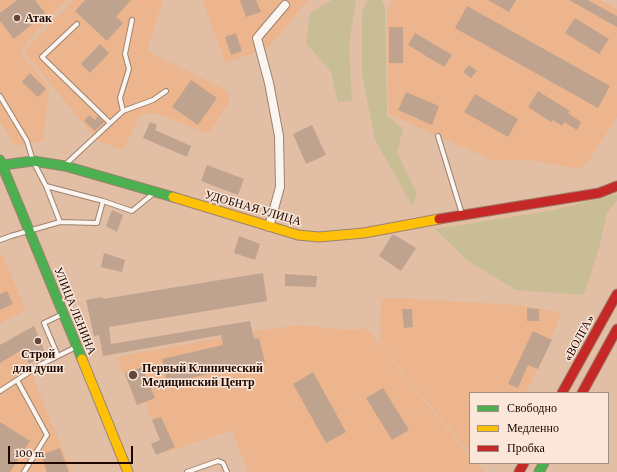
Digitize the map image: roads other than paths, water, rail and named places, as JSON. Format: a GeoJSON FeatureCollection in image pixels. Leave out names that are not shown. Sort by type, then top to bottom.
{"type":"FeatureCollection","features":[{"type":"Feature","properties":{"kind":"main road","name":"УДОБНАЯ УЛИЦА"},"geometry":{"type":"LineString","coordinates":[[1,163],[34,161],[65,166],[269,227],[298,235],[319,237],[364,233],[462,215],[599,193],[617,186]]}},
{"type":"Feature","properties":{"kind":"main road","name":"УЛИЦА ЛЕНИНА"},"geometry":{"type":"LineString","coordinates":[[1,163],[128,472]]}},
{"type":"Feature","properties":{"kind":"main road","name":"«ВОЛГА»"},"geometry":{"type":"LineString","coordinates":[[563,392],[617,294]]}},
{"type":"Feature","properties":{"kind":"main road"},"geometry":{"type":"LineString","coordinates":[[583,392],[617,328]]}},
{"type":"Feature","properties":{"kind":"street"},"geometry":{"type":"LineString","coordinates":[[269,227],[280,187],[279,136],[257,38],[285,5]]}},
{"type":"Feature","properties":{"kind":"lane"},"geometry":{"type":"LineString","coordinates":[[123,111],[120,98],[129,69],[125,54],[132,20]]}},
{"type":"Feature","properties":{"kind":"lane"},"geometry":{"type":"LineString","coordinates":[[77,24],[42,57],[110,123]]}},
{"type":"Feature","properties":{"kind":"lane"},"geometry":{"type":"LineString","coordinates":[[65,166],[123,111],[153,100],[166,91]]}},
{"type":"Feature","properties":{"kind":"lane"},"geometry":{"type":"LineString","coordinates":[[0,96],[27,140],[34,161],[46,186],[60,222]]}},
{"type":"Feature","properties":{"kind":"lane"},"geometry":{"type":"LineString","coordinates":[[438,136],[462,215]]}},
{"type":"Feature","properties":{"kind":"lane"},"geometry":{"type":"LineString","coordinates":[[46,186],[132,211],[156,192]]}},
{"type":"Feature","properties":{"kind":"lane"},"geometry":{"type":"LineString","coordinates":[[0,240],[29,230],[60,222],[97,223],[103,202]]}},
{"type":"Feature","properties":{"kind":"lane"},"geometry":{"type":"LineString","coordinates":[[58,356],[44,323],[63,314]]}},
{"type":"Feature","properties":{"kind":"lane"},"geometry":{"type":"LineString","coordinates":[[0,391],[40,365],[76,347]]}},
{"type":"Feature","properties":{"kind":"lane"},"geometry":{"type":"LineString","coordinates":[[17,380],[47,436],[24,472]]}},
{"type":"Feature","properties":{"kind":"lane"},"geometry":{"type":"LineString","coordinates":[[187,472],[218,461],[223,463],[227,472]]}},
{"type":"Feature","properties":{"kind":"place","name":"Атак"},"geometry":{"type":"Point","coordinates":[17,18]}},
{"type":"Feature","properties":{"kind":"place","name":"Строй для души"},"geometry":{"type":"Point","coordinates":[38,341]}},
{"type":"Feature","properties":{"kind":"place","name":"Первый Клинический Медицинский Центр"},"geometry":{"type":"Point","coordinates":[133,375]}}]}
